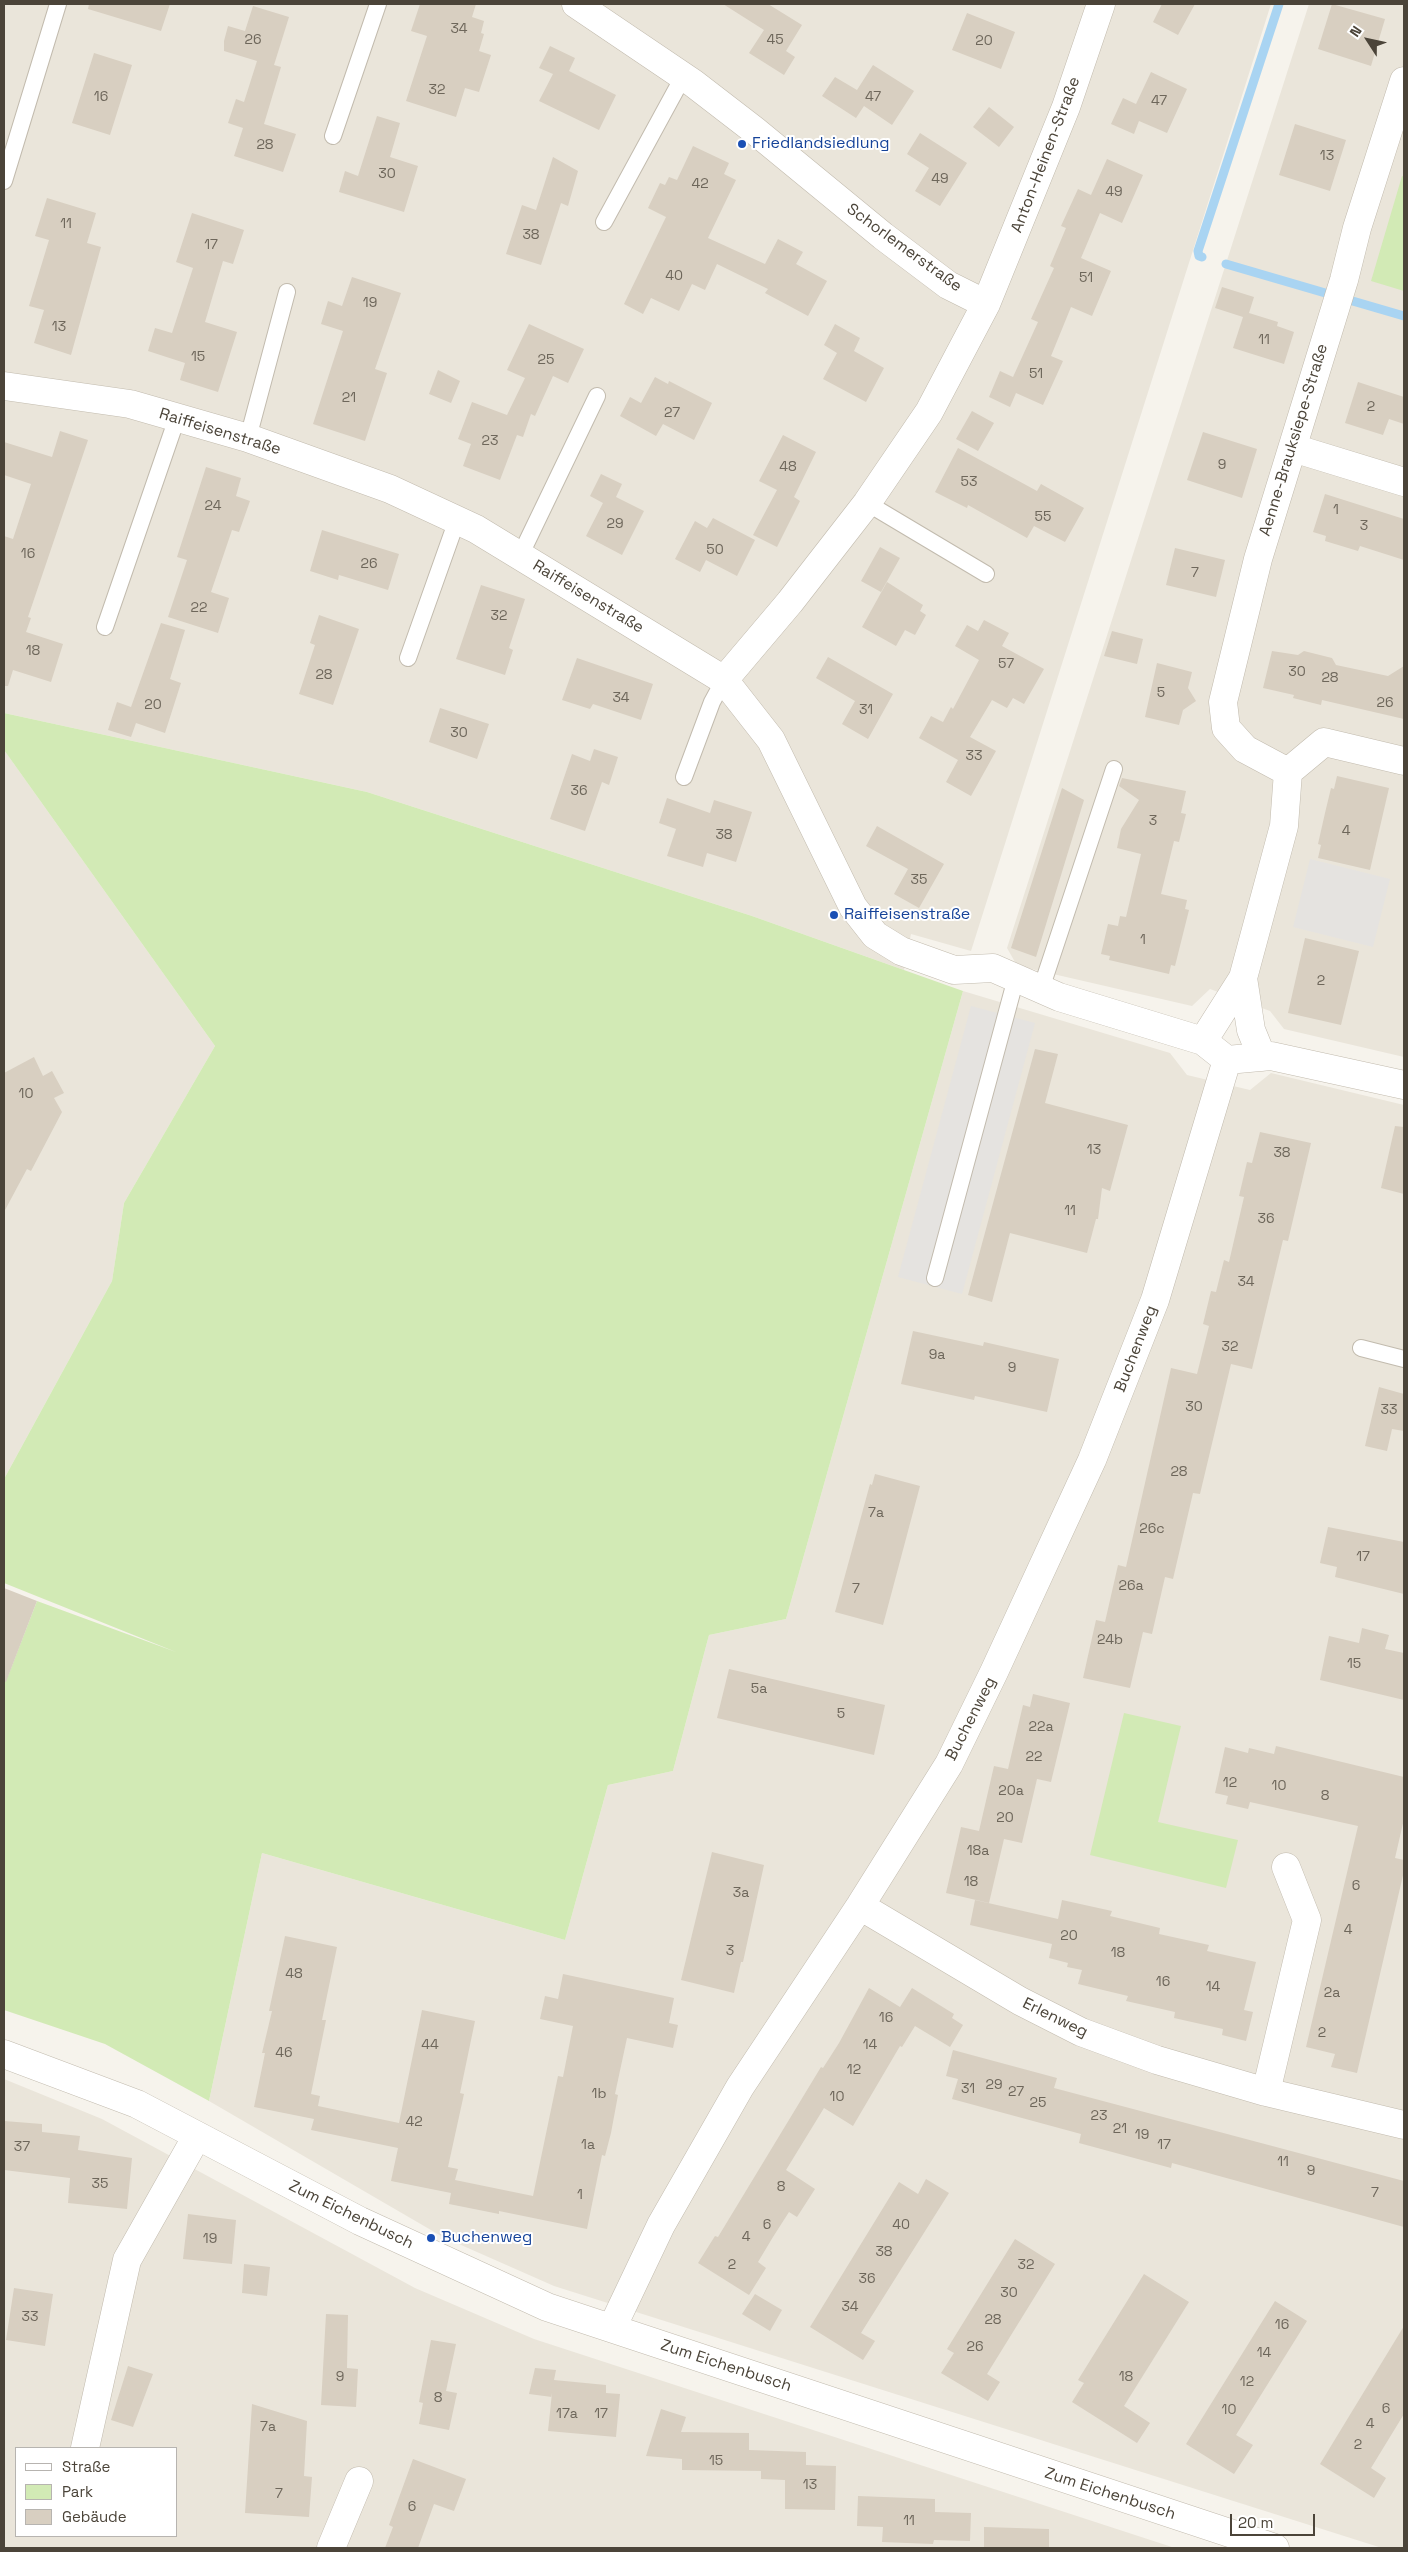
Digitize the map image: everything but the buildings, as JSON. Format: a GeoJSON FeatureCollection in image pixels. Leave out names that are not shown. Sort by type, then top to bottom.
{"type":"FeatureCollection","features":[{"type":"Feature","properties":{"kind":"street","name":"Schorlemerstraße"},"geometry":{"type":"LineString","coordinates":[[576,4],[684,77],[754,130],[883,236],[948,285],[986,304]]}},
{"type":"Feature","properties":{"kind":"street","name":"Anton-Heinen-Straße"},"geometry":{"type":"LineString","coordinates":[[986,304],[1066,108],[1101,4]]}},
{"type":"Feature","properties":{"kind":"street","name":"Aenne-Brauksiepe-Straße"},"geometry":{"type":"LineString","coordinates":[[1288,772],[1245,749],[1226,728],[1223,702],[1258,559],[1338,298],[1357,228],[1404,81]]}},
{"type":"Feature","properties":{"kind":"street"},"geometry":{"type":"LineString","coordinates":[[724,680],[790,602],[867,502],[929,412],[986,304]]}},
{"type":"Feature","properties":{"kind":"street","name":"Raiffeisenstraße"},"geometry":{"type":"LineString","coordinates":[[4,386],[130,404],[248,438],[390,489],[476,529],[724,680],[771,740],[853,906],[875,935],[901,951],[954,970],[993,968],[1059,997],[1202,1041],[1227,1060]]}},
{"type":"Feature","properties":{"kind":"street"},"geometry":{"type":"LineString","coordinates":[[1293,448],[1404,482]]}},
{"type":"Feature","properties":{"kind":"street"},"geometry":{"type":"LineString","coordinates":[[1202,1041],[1243,978],[1284,826],[1288,772],[1324,742],[1404,761]]}},
{"type":"Feature","properties":{"kind":"street"},"geometry":{"type":"LineString","coordinates":[[1243,978],[1251,1030],[1262,1057]]}},
{"type":"Feature","properties":{"kind":"street"},"geometry":{"type":"LineString","coordinates":[[1227,1060],[1271,1056],[1404,1085]]}},
{"type":"Feature","properties":{"kind":"street","name":"Buchenweg"},"geometry":{"type":"LineString","coordinates":[[612,2328],[661,2225],[740,2086],[860,1906],[948,1764],[991,1679],[1092,1460],[1155,1300],[1227,1060]]}},
{"type":"Feature","properties":{"kind":"street"},"geometry":{"type":"LineString","coordinates":[[1266,2092],[1307,1920],[1286,1867]]}},
{"type":"Feature","properties":{"kind":"street","name":"Erlenweg"},"geometry":{"type":"LineString","coordinates":[[860,1906],[1020,2001],[1081,2032],[1157,2060],[1266,2092],[1404,2125]]}},
{"type":"Feature","properties":{"kind":"street","name":"Zum Eichenbusch"},"geometry":{"type":"LineString","coordinates":[[4,2054],[137,2104],[360,2221],[547,2307],[1275,2548]]}},
{"type":"Feature","properties":{"kind":"street"},"geometry":{"type":"LineString","coordinates":[[85,2447],[127,2260],[197,2136]]}},
{"type":"Feature","properties":{"kind":"street"},"geometry":{"type":"LineString","coordinates":[[331,2548],[359,2481]]}},
{"type":"Feature","properties":{"kind":"lane"},"geometry":{"type":"LineString","coordinates":[[4,181],[58,4]]}},
{"type":"Feature","properties":{"kind":"lane"},"geometry":{"type":"LineString","coordinates":[[333,136],[378,4]]}},
{"type":"Feature","properties":{"kind":"lane"},"geometry":{"type":"LineString","coordinates":[[604,222],[684,77]]}},
{"type":"Feature","properties":{"kind":"lane"},"geometry":{"type":"LineString","coordinates":[[248,438],[287,292]]}},
{"type":"Feature","properties":{"kind":"lane"},"geometry":{"type":"LineString","coordinates":[[520,556],[597,396]]}},
{"type":"Feature","properties":{"kind":"lane"},"geometry":{"type":"LineString","coordinates":[[105,626],[177,418]]}},
{"type":"Feature","properties":{"kind":"lane"},"geometry":{"type":"LineString","coordinates":[[867,502],[986,574]]}},
{"type":"Feature","properties":{"kind":"lane"},"geometry":{"type":"LineString","coordinates":[[408,658],[457,520]]}},
{"type":"Feature","properties":{"kind":"lane"},"geometry":{"type":"LineString","coordinates":[[684,777],[712,702],[724,680]]}},
{"type":"Feature","properties":{"kind":"lane"},"geometry":{"type":"LineString","coordinates":[[1041,989],[1114,769]]}},
{"type":"Feature","properties":{"kind":"lane"},"geometry":{"type":"LineString","coordinates":[[935,1278],[1016,978]]}},
{"type":"Feature","properties":{"kind":"lane"},"geometry":{"type":"LineString","coordinates":[[1360,1348],[1404,1359]]}},
{"type":"Feature","properties":{"kind":"shaded area"},"geometry":{"type":"Polygon","coordinates":[[[4,4],[1271,4],[971,951],[911,934],[904,970],[752,916],[367,792],[4,713],[4,4]]]}},
{"type":"Feature","properties":{"kind":"shaded area"},"geometry":{"type":"Polygon","coordinates":[[[1309,4],[1404,4],[1404,1057],[1284,1029],[1270,1011],[1210,989],[1192,1006],[1027,968],[1015,962],[1007,948],[1309,4]]]}},
{"type":"Feature","properties":{"kind":"shaded area"},"geometry":{"type":"Polygon","coordinates":[[[4,750],[215,1046],[124,1203],[112,1281],[4,1479],[4,750]]]}},
{"type":"Feature","properties":{"kind":"shaded area"},"geometry":{"type":"Polygon","coordinates":[[[1310,859],[1390,879],[1373,947],[1293,927],[1310,859]]]}},
{"type":"Feature","properties":{"kind":"shaded area"},"geometry":{"type":"Polygon","coordinates":[[[963,991],[1170,1053],[1187,1075],[1250,1090],[1271,1073],[1404,1105],[1404,2548],[1382,2548],[554,2286],[443,2237],[209,2101],[262,1853],[565,1940],[608,1785],[673,1771],[709,1635],[786,1619],[963,991]]]}},
{"type":"Feature","properties":{"kind":"shaded area"},"geometry":{"type":"Polygon","coordinates":[[[971,1006],[1035,1023],[962,1294],[898,1277],[971,1006]]]}},
{"type":"Feature","properties":{"kind":"shaded area"},"geometry":{"type":"Polygon","coordinates":[[[4,2079],[102,2119],[415,2288],[534,2339],[1175,2548],[4,2548],[4,2079]]]}},
{"type":"Feature","properties":{"kind":"green space"},"geometry":{"type":"Polygon","coordinates":[[[1402,176],[1404,177],[1404,291],[1371,281],[1402,176]]]}},
{"type":"Feature","properties":{"kind":"green space"},"geometry":{"type":"Polygon","coordinates":[[[4,713],[367,792],[752,916],[963,991],[786,1619],[709,1635],[673,1771],[608,1785],[565,1940],[262,1853],[209,2101],[105,2044],[4,2010],[4,1675],[8,1676],[37,1601],[176,1652],[4,1583],[4,1479],[112,1281],[124,1203],[215,1046],[4,750],[4,713]]]}},
{"type":"Feature","properties":{"kind":"green space"},"geometry":{"type":"Polygon","coordinates":[[[1124,1713],[1181,1726],[1158,1822],[1238,1840],[1226,1888],[1090,1855],[1124,1713]]]}},
{"type":"Feature","properties":{"kind":"waterway"},"geometry":{"type":"LineString","coordinates":[[1202,257],[1199,256],[1198,251],[1279,4]]}},
{"type":"Feature","properties":{"kind":"waterway"},"geometry":{"type":"LineString","coordinates":[[1226,264],[1404,316]]}},
{"type":"Feature","properties":{"kind":"place","name":"Friedlandsiedlung"},"geometry":{"type":"Point","coordinates":[742,144]}},
{"type":"Feature","properties":{"kind":"place","name":"Raiffeisenstraße"},"geometry":{"type":"Point","coordinates":[834,915]}},
{"type":"Feature","properties":{"kind":"place","name":"Buchenweg"},"geometry":{"type":"Point","coordinates":[431,2238]}}]}
